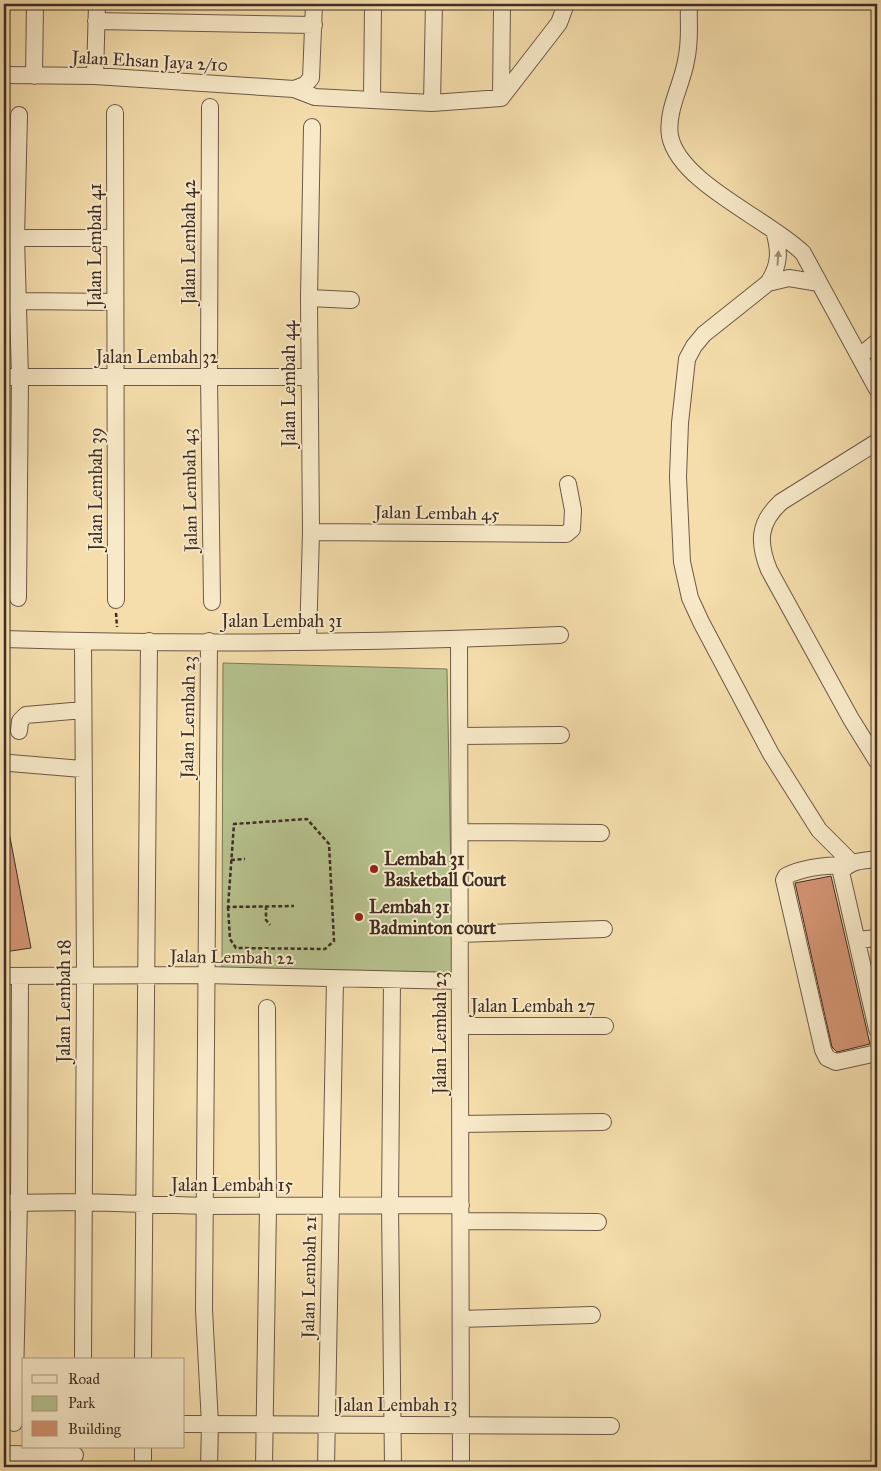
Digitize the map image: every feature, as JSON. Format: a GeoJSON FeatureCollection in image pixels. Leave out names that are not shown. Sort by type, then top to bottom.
{"type":"FeatureCollection","features":[{"type":"Feature","properties":{"kind":"street"},"geometry":{"type":"LineString","coordinates":[[34,76],[35,4]]}},
{"type":"Feature","properties":{"kind":"street"},"geometry":{"type":"LineString","coordinates":[[95,76],[96,4]]}},
{"type":"Feature","properties":{"kind":"street"},"geometry":{"type":"LineString","coordinates":[[294,89],[305,85],[311,78],[314,4]]}},
{"type":"Feature","properties":{"kind":"street"},"geometry":{"type":"LineString","coordinates":[[372,100],[373,4]]}},
{"type":"Feature","properties":{"kind":"street"},"geometry":{"type":"LineString","coordinates":[[432,103],[434,4]]}},
{"type":"Feature","properties":{"kind":"street"},"geometry":{"type":"LineString","coordinates":[[501,98],[502,4]]}},
{"type":"Feature","properties":{"kind":"street"},"geometry":{"type":"LineString","coordinates":[[501,98],[559,23],[566,4]]}},
{"type":"Feature","properties":{"kind":"street"},"geometry":{"type":"LineString","coordinates":[[689,4],[691,32],[686,63],[671,113],[670,136],[683,163],[714,189],[790,241],[803,253],[877,389]]}},
{"type":"Feature","properties":{"kind":"street"},"geometry":{"type":"LineString","coordinates":[[96,21],[314,25]]}},
{"type":"Feature","properties":{"kind":"street","name":"Jalan Ehsan Jaya 2/10"},"geometry":{"type":"LineString","coordinates":[[4,75],[95,76],[294,89],[314,97],[432,103],[501,98]]}},
{"type":"Feature","properties":{"kind":"street","name":"Jalan Lembah 42"},"geometry":{"type":"LineString","coordinates":[[209,377],[210,107]]}},
{"type":"Feature","properties":{"kind":"street","name":"Jalan Lembah 41"},"geometry":{"type":"LineString","coordinates":[[115,113],[117,377]]}},
{"type":"Feature","properties":{"kind":"street"},"geometry":{"type":"LineString","coordinates":[[18,598],[12,377],[18,301],[16,238],[19,115]]}},
{"type":"Feature","properties":{"kind":"street","name":"Jalan Lembah 44"},"geometry":{"type":"LineString","coordinates":[[308,641],[311,532],[309,298],[312,127]]}},
{"type":"Feature","properties":{"kind":"street"},"geometry":{"type":"LineString","coordinates":[[774,231],[779,246],[779,258],[774,274],[768,283],[704,334],[694,346],[687,359],[680,422],[678,477],[682,562],[690,598],[701,622],[771,754],[819,830],[849,864]]}},
{"type":"Feature","properties":{"kind":"street"},"geometry":{"type":"LineString","coordinates":[[16,238],[115,238]]}},
{"type":"Feature","properties":{"kind":"street"},"geometry":{"type":"LineString","coordinates":[[768,283],[789,278],[819,283]]}},
{"type":"Feature","properties":{"kind":"street"},"geometry":{"type":"LineString","coordinates":[[309,298],[351,300]]}},
{"type":"Feature","properties":{"kind":"street"},"geometry":{"type":"LineString","coordinates":[[18,301],[115,302]]}},
{"type":"Feature","properties":{"kind":"street"},"geometry":{"type":"LineString","coordinates":[[860,356],[877,342]]}},
{"type":"Feature","properties":{"kind":"street","name":"Jalan Lembah 32"},"geometry":{"type":"LineString","coordinates":[[12,377],[310,377]]}},
{"type":"Feature","properties":{"kind":"street","name":"Jalan Lembah 39"},"geometry":{"type":"LineString","coordinates":[[116,600],[117,377]]}},
{"type":"Feature","properties":{"kind":"street","name":"Jalan Lembah 43"},"geometry":{"type":"LineString","coordinates":[[209,377],[212,602]]}},
{"type":"Feature","properties":{"kind":"street"},"geometry":{"type":"LineString","coordinates":[[877,442],[781,502],[772,511],[761,531],[764,556],[769,570],[877,761]]}},
{"type":"Feature","properties":{"kind":"street","name":"Jalan Lembah 45"},"geometry":{"type":"LineString","coordinates":[[311,532],[562,535],[570,532],[573,525],[572,497],[568,484]]}},
{"type":"Feature","properties":{"kind":"street","name":"Jalan Lembah 31"},"geometry":{"type":"LineString","coordinates":[[4,639],[83,642],[459,640],[560,635]]}},
{"type":"Feature","properties":{"kind":"street","name":"Jalan Lembah 23"},"geometry":{"type":"LineString","coordinates":[[459,640],[461,1467]]}},
{"type":"Feature","properties":{"kind":"street"},"geometry":{"type":"LineString","coordinates":[[143,1358],[143,1204],[148,975],[149,641]]}},
{"type":"Feature","properties":{"kind":"street","name":"Jalan Lembah 23"},"geometry":{"type":"LineString","coordinates":[[209,641],[204,1310],[210,1424],[209,1467]]}},
{"type":"Feature","properties":{"kind":"street","name":"Jalan Lembah 18"},"geometry":{"type":"LineString","coordinates":[[83,642],[82,769],[85,975],[83,1358]]}},
{"type":"Feature","properties":{"kind":"street"},"geometry":{"type":"LineString","coordinates":[[19,731],[20,721],[26,715],[83,710]]}},
{"type":"Feature","properties":{"kind":"street"},"geometry":{"type":"LineString","coordinates":[[460,736],[561,734]]}},
{"type":"Feature","properties":{"kind":"street"},"geometry":{"type":"LineString","coordinates":[[10,763],[82,769]]}},
{"type":"Feature","properties":{"kind":"street"},"geometry":{"type":"LineString","coordinates":[[460,832],[601,833]]}},
{"type":"Feature","properties":{"kind":"street"},"geometry":{"type":"LineString","coordinates":[[877,859],[793,872],[786,876],[784,880],[823,1050],[827,1058],[836,1062],[877,1053]]}},
{"type":"Feature","properties":{"kind":"street"},"geometry":{"type":"LineString","coordinates":[[849,864],[841,872],[842,880],[857,940],[873,990],[877,1029]]}},
{"type":"Feature","properties":{"kind":"street"},"geometry":{"type":"LineString","coordinates":[[460,934],[604,928]]}},
{"type":"Feature","properties":{"kind":"street"},"geometry":{"type":"LineString","coordinates":[[857,940],[877,938]]}},
{"type":"Feature","properties":{"kind":"street","name":"Jalan Lembah 22"},"geometry":{"type":"LineString","coordinates":[[4,976],[206,975],[460,981]]}},
{"type":"Feature","properties":{"kind":"street"},"geometry":{"type":"LineString","coordinates":[[14,1423],[12,1203],[20,976]]}},
{"type":"Feature","properties":{"kind":"street","name":"Jalan Lembah 21"},"geometry":{"type":"LineString","coordinates":[[326,1467],[336,979]]}},
{"type":"Feature","properties":{"kind":"street"},"geometry":{"type":"LineString","coordinates":[[392,980],[390,1206],[393,1467]]}},
{"type":"Feature","properties":{"kind":"street"},"geometry":{"type":"LineString","coordinates":[[264,1467],[263,1424],[268,1206],[267,1008]]}},
{"type":"Feature","properties":{"kind":"street","name":"Jalan Lembah 27"},"geometry":{"type":"LineString","coordinates":[[460,1026],[605,1026]]}},
{"type":"Feature","properties":{"kind":"street"},"geometry":{"type":"LineString","coordinates":[[461,1124],[603,1122]]}},
{"type":"Feature","properties":{"kind":"street","name":"Jalan Lembah 15"},"geometry":{"type":"LineString","coordinates":[[12,1203],[83,1202],[206,1206],[390,1206],[461,1213],[598,1222]]}},
{"type":"Feature","properties":{"kind":"street"},"geometry":{"type":"LineString","coordinates":[[461,1319],[592,1315]]}},
{"type":"Feature","properties":{"kind":"street","name":"Jalan Lembah 13"},"geometry":{"type":"LineString","coordinates":[[185,1424],[611,1426]]}},
{"type":"Feature","properties":{"kind":"street"},"geometry":{"type":"LineString","coordinates":[[143,1448],[143,1467]]}},
{"type":"Feature","properties":{"kind":"street"},"geometry":{"type":"LineString","coordinates":[[4,1454],[76,1457]]}},
{"type":"Feature","properties":{"kind":"path"},"geometry":{"type":"LineString","coordinates":[[116,600],[117,641]]}},
{"type":"Feature","properties":{"kind":"path"},"geometry":{"type":"LineString","coordinates":[[307,819],[328,844],[334,941],[325,949],[236,948],[230,940],[228,907],[234,824],[307,819]]}},
{"type":"Feature","properties":{"kind":"path"},"geometry":{"type":"LineString","coordinates":[[231,860],[245,859]]}},
{"type":"Feature","properties":{"kind":"path"},"geometry":{"type":"LineString","coordinates":[[266,906],[266,920],[270,925]]}},
{"type":"Feature","properties":{"kind":"path"},"geometry":{"type":"LineString","coordinates":[[228,907],[294,906]]}},
{"type":"Feature","properties":{"kind":"green space"},"geometry":{"type":"Polygon","coordinates":[[[223,663],[447,669],[453,975],[222,969],[223,663]]]}},
{"type":"Feature","properties":{"kind":"building"},"geometry":{"type":"Polygon","coordinates":[[[9,832],[31,948],[4,952],[4,833],[9,832]]]}},
{"type":"Feature","properties":{"kind":"building"},"geometry":{"type":"Polygon","coordinates":[[[831,876],[870,1044],[837,1052],[832,1047],[795,883],[831,876]]]}},
{"type":"Feature","properties":{"kind":"place","name":"Lembah 31 Basketball Court"},"geometry":{"type":"Point","coordinates":[374,869]}},
{"type":"Feature","properties":{"kind":"place","name":"Lembah 31 Badminton court"},"geometry":{"type":"Point","coordinates":[359,917]}}]}
